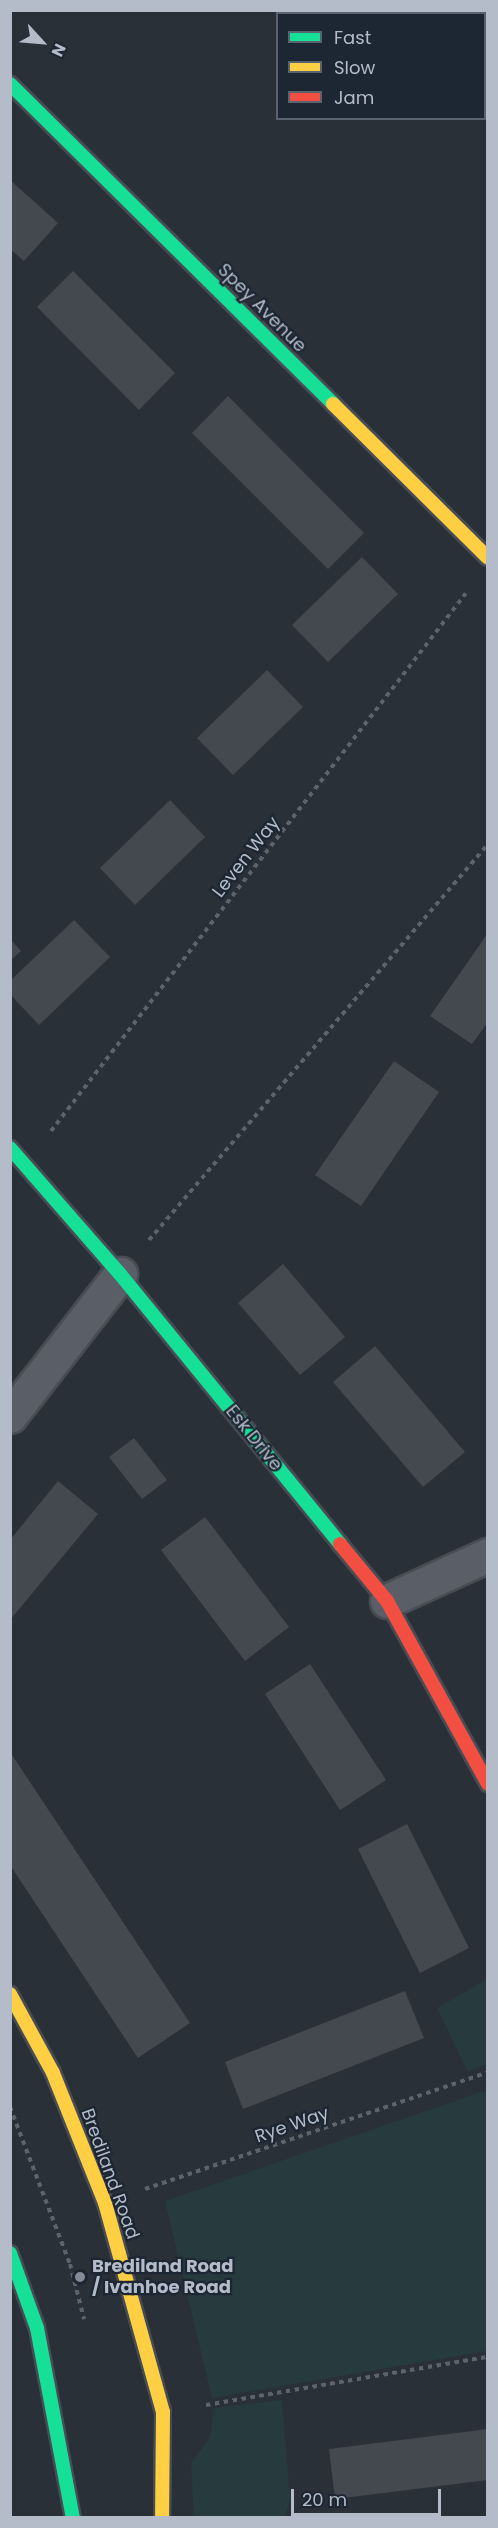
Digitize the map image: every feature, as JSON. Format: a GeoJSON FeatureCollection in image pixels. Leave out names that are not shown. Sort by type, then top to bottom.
{"type":"FeatureCollection","features":[{"type":"Feature","properties":{"kind":"street","name":"Spey Avenue"},"geometry":{"type":"LineString","coordinates":[[10,84],[488,558]]}},
{"type":"Feature","properties":{"kind":"street","name":"Esk Drive"},"geometry":{"type":"LineString","coordinates":[[10,1148],[120,1274],[387,1601],[488,1785]]}},
{"type":"Feature","properties":{"kind":"street"},"geometry":{"type":"LineString","coordinates":[[10,1416],[120,1274]]}},
{"type":"Feature","properties":{"kind":"street"},"geometry":{"type":"LineString","coordinates":[[387,1601],[488,1555]]}},
{"type":"Feature","properties":{"kind":"street","name":"Brediland Road"},"geometry":{"type":"LineString","coordinates":[[10,1995],[53,2073],[105,2203],[164,2412],[162,2517]]}},
{"type":"Feature","properties":{"kind":"street"},"geometry":{"type":"LineString","coordinates":[[10,2253],[38,2328],[73,2517]]}},
{"type":"Feature","properties":{"kind":"path","name":"Leven Way"},"geometry":{"type":"LineString","coordinates":[[25,1165],[473,584]]}},
{"type":"Feature","properties":{"kind":"path"},"geometry":{"type":"LineString","coordinates":[[120,1274],[488,844]]}},
{"type":"Feature","properties":{"kind":"path","name":"Rye Way"},"geometry":{"type":"LineString","coordinates":[[105,2203],[488,2072]]}},
{"type":"Feature","properties":{"kind":"path"},"geometry":{"type":"LineString","coordinates":[[10,2108],[70,2264],[84,2319]]}},
{"type":"Feature","properties":{"kind":"path"},"geometry":{"type":"LineString","coordinates":[[164,2412],[488,2357]]}},
{"type":"Feature","properties":{"kind":"green space"},"geometry":{"type":"Polygon","coordinates":[[[487,1979],[487,2064],[468,2072],[437,2008],[487,1979]]]}},
{"type":"Feature","properties":{"kind":"green space"},"geometry":{"type":"Polygon","coordinates":[[[487,2090],[487,2351],[212,2398],[165,2201],[487,2090]]]}},
{"type":"Feature","properties":{"kind":"green space"},"geometry":{"type":"Polygon","coordinates":[[[282,2400],[290,2499],[285,2517],[194,2517],[191,2463],[210,2437],[214,2408],[282,2400]]]}},
{"type":"Feature","properties":{"kind":"building"},"geometry":{"type":"Polygon","coordinates":[[[10,180],[58,223],[24,261],[10,249],[10,180]]]}},
{"type":"Feature","properties":{"kind":"building"},"geometry":{"type":"Polygon","coordinates":[[[73,271],[175,373],[139,410],[37,307],[73,271]]]}},
{"type":"Feature","properties":{"kind":"building"},"geometry":{"type":"Polygon","coordinates":[[[228,396],[364,533],[328,569],[192,433],[228,396]]]}},
{"type":"Feature","properties":{"kind":"building"},"geometry":{"type":"Polygon","coordinates":[[[362,557],[398,594],[328,662],[292,625],[362,557]]]}},
{"type":"Feature","properties":{"kind":"building"},"geometry":{"type":"Polygon","coordinates":[[[267,670],[303,707],[233,775],[197,738],[267,670]]]}},
{"type":"Feature","properties":{"kind":"building"},"geometry":{"type":"Polygon","coordinates":[[[170,800],[205,837],[135,905],[100,868],[170,800]]]}},
{"type":"Feature","properties":{"kind":"building"},"geometry":{"type":"Polygon","coordinates":[[[74,920],[110,957],[39,1025],[10,994],[10,981],[74,920]]]}},
{"type":"Feature","properties":{"kind":"building"},"geometry":{"type":"Polygon","coordinates":[[[488,933],[488,1022],[472,1044],[430,1016],[488,933]]]}},
{"type":"Feature","properties":{"kind":"building"},"geometry":{"type":"Polygon","coordinates":[[[10,939],[21,951],[10,961],[10,939]]]}},
{"type":"Feature","properties":{"kind":"building"},"geometry":{"type":"Polygon","coordinates":[[[394,1061],[439,1092],[361,1206],[315,1175],[394,1061]]]}},
{"type":"Feature","properties":{"kind":"building"},"geometry":{"type":"Polygon","coordinates":[[[283,1264],[345,1337],[300,1375],[238,1303],[283,1264]]]}},
{"type":"Feature","properties":{"kind":"building"},"geometry":{"type":"Polygon","coordinates":[[[375,1346],[465,1452],[423,1487],[333,1382],[375,1346]]]}},
{"type":"Feature","properties":{"kind":"building"},"geometry":{"type":"Polygon","coordinates":[[[134,1438],[167,1480],[142,1499],[109,1457],[134,1438]]]}},
{"type":"Feature","properties":{"kind":"building"},"geometry":{"type":"Polygon","coordinates":[[[58,1481],[98,1514],[10,1620],[10,1540],[58,1481]]]}},
{"type":"Feature","properties":{"kind":"building"},"geometry":{"type":"Polygon","coordinates":[[[205,1517],[289,1627],[245,1661],[161,1550],[205,1517]]]}},
{"type":"Feature","properties":{"kind":"building"},"geometry":{"type":"Polygon","coordinates":[[[310,1664],[386,1780],[340,1810],[265,1694],[310,1664]]]}},
{"type":"Feature","properties":{"kind":"building"},"geometry":{"type":"Polygon","coordinates":[[[10,1752],[190,2023],[138,2058],[10,1865],[10,1752]]]}},
{"type":"Feature","properties":{"kind":"building"},"geometry":{"type":"Polygon","coordinates":[[[407,1824],[469,1948],[420,1973],[358,1849],[407,1824]]]}},
{"type":"Feature","properties":{"kind":"building"},"geometry":{"type":"Polygon","coordinates":[[[405,1991],[424,2038],[243,2109],[225,2062],[405,1991]]]}},
{"type":"Feature","properties":{"kind":"building"},"geometry":{"type":"Polygon","coordinates":[[[488,2429],[488,2480],[335,2499],[329,2449],[488,2429]]]}},
{"type":"Feature","properties":{"kind":"traffic: fast"},"geometry":{"type":"LineString","coordinates":[[10,84],[333,404]]}},
{"type":"Feature","properties":{"kind":"traffic: fast"},"geometry":{"type":"LineString","coordinates":[[10,1148],[120,1274],[340,1544]]}},
{"type":"Feature","properties":{"kind":"traffic: fast"},"geometry":{"type":"LineString","coordinates":[[10,2253],[37,2328],[73,2518]]}},
{"type":"Feature","properties":{"kind":"traffic: slow"},"geometry":{"type":"LineString","coordinates":[[333,404],[488,558]]}},
{"type":"Feature","properties":{"kind":"traffic: slow"},"geometry":{"type":"LineString","coordinates":[[10,1994],[53,2073],[105,2203],[163,2412],[162,2518]]}},
{"type":"Feature","properties":{"kind":"traffic: jam"},"geometry":{"type":"LineString","coordinates":[[340,1544],[387,1601],[488,1784]]}},
{"type":"Feature","properties":{"kind":"place","name":"Brediland Road / Ivanhoe Road"},"geometry":{"type":"Point","coordinates":[80,2277]}}]}
